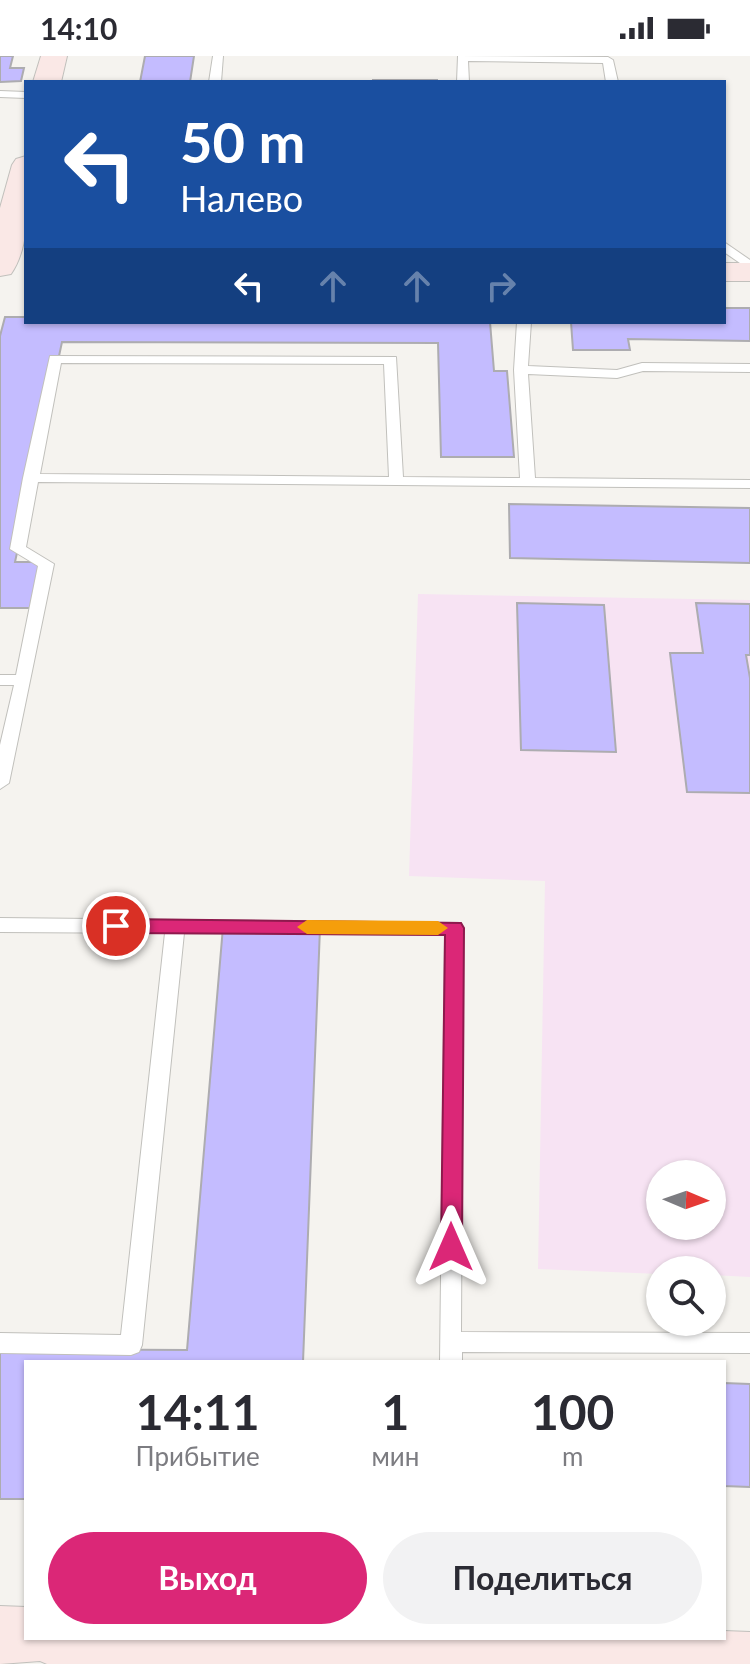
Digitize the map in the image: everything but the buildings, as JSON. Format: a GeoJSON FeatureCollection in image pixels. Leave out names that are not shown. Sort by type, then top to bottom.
{"type":"FeatureCollection","features":[{"type":"Feature","properties":{"kind":"street"},"geometry":{"type":"LineString","coordinates":[[48,80],[54,56]]}},
{"type":"Feature","properties":{"kind":"street"},"geometry":{"type":"LineString","coordinates":[[24,173],[0,266],[24,266]]}},
{"type":"Feature","properties":{"kind":"street"},"geometry":{"type":"LineString","coordinates":[[726,272],[750,272]]}},
{"type":"Feature","properties":{"kind":"street"},"geometry":{"type":"LineString","coordinates":[[0,1636],[24,1637]]}},
{"type":"Feature","properties":{"kind":"street"},"geometry":{"type":"LineString","coordinates":[[171,1640],[459,1645],[750,1662]]}},
{"type":"Feature","properties":{"kind":"lane"},"geometry":{"type":"LineString","coordinates":[[215,80],[218,56]]}},
{"type":"Feature","properties":{"kind":"lane"},"geometry":{"type":"LineString","coordinates":[[463,80],[462,58],[608,60],[612,80]]}},
{"type":"Feature","properties":{"kind":"lane"},"geometry":{"type":"LineString","coordinates":[[0,94],[24,95]]}},
{"type":"Feature","properties":{"kind":"lane"},"geometry":{"type":"LineString","coordinates":[[726,248],[750,266]]}},
{"type":"Feature","properties":{"kind":"lane"},"geometry":{"type":"LineString","coordinates":[[524,324],[521,370],[528,482]]}},
{"type":"Feature","properties":{"kind":"lane"},"geometry":{"type":"LineString","coordinates":[[0,783],[46,564],[18,549],[55,359],[391,360],[396,481]]}},
{"type":"Feature","properties":{"kind":"lane"},"geometry":{"type":"LineString","coordinates":[[521,370],[617,374],[642,367],[750,368]]}},
{"type":"Feature","properties":{"kind":"lane"},"geometry":{"type":"LineString","coordinates":[[30,478],[750,484]]}},
{"type":"Feature","properties":{"kind":"lane"},"geometry":{"type":"LineString","coordinates":[[0,680],[23,680]]}},
{"type":"Feature","properties":{"kind":"lane"},"geometry":{"type":"LineString","coordinates":[[0,925],[454,928],[451,1352],[750,1343]]}},
{"type":"Feature","properties":{"kind":"lane"},"geometry":{"type":"LineString","coordinates":[[0,1343],[131,1345],[175,926]]}},
{"type":"Feature","properties":{"kind":"shaded area"},"geometry":{"type":"Polygon","coordinates":[[[418,594],[750,600],[750,1277],[726,1276],[726,1256],[646,1256],[646,1273],[538,1269],[545,881],[409,876],[418,594]]]}},
{"type":"Feature","properties":{"kind":"slow traffic"},"geometry":{"type":"LineString","coordinates":[[307,927],[438,928]]}},
{"type":"Feature","properties":{"kind":"route"},"geometry":{"type":"LineString","coordinates":[[116,926],[454,928],[451,1247]]}}]}
